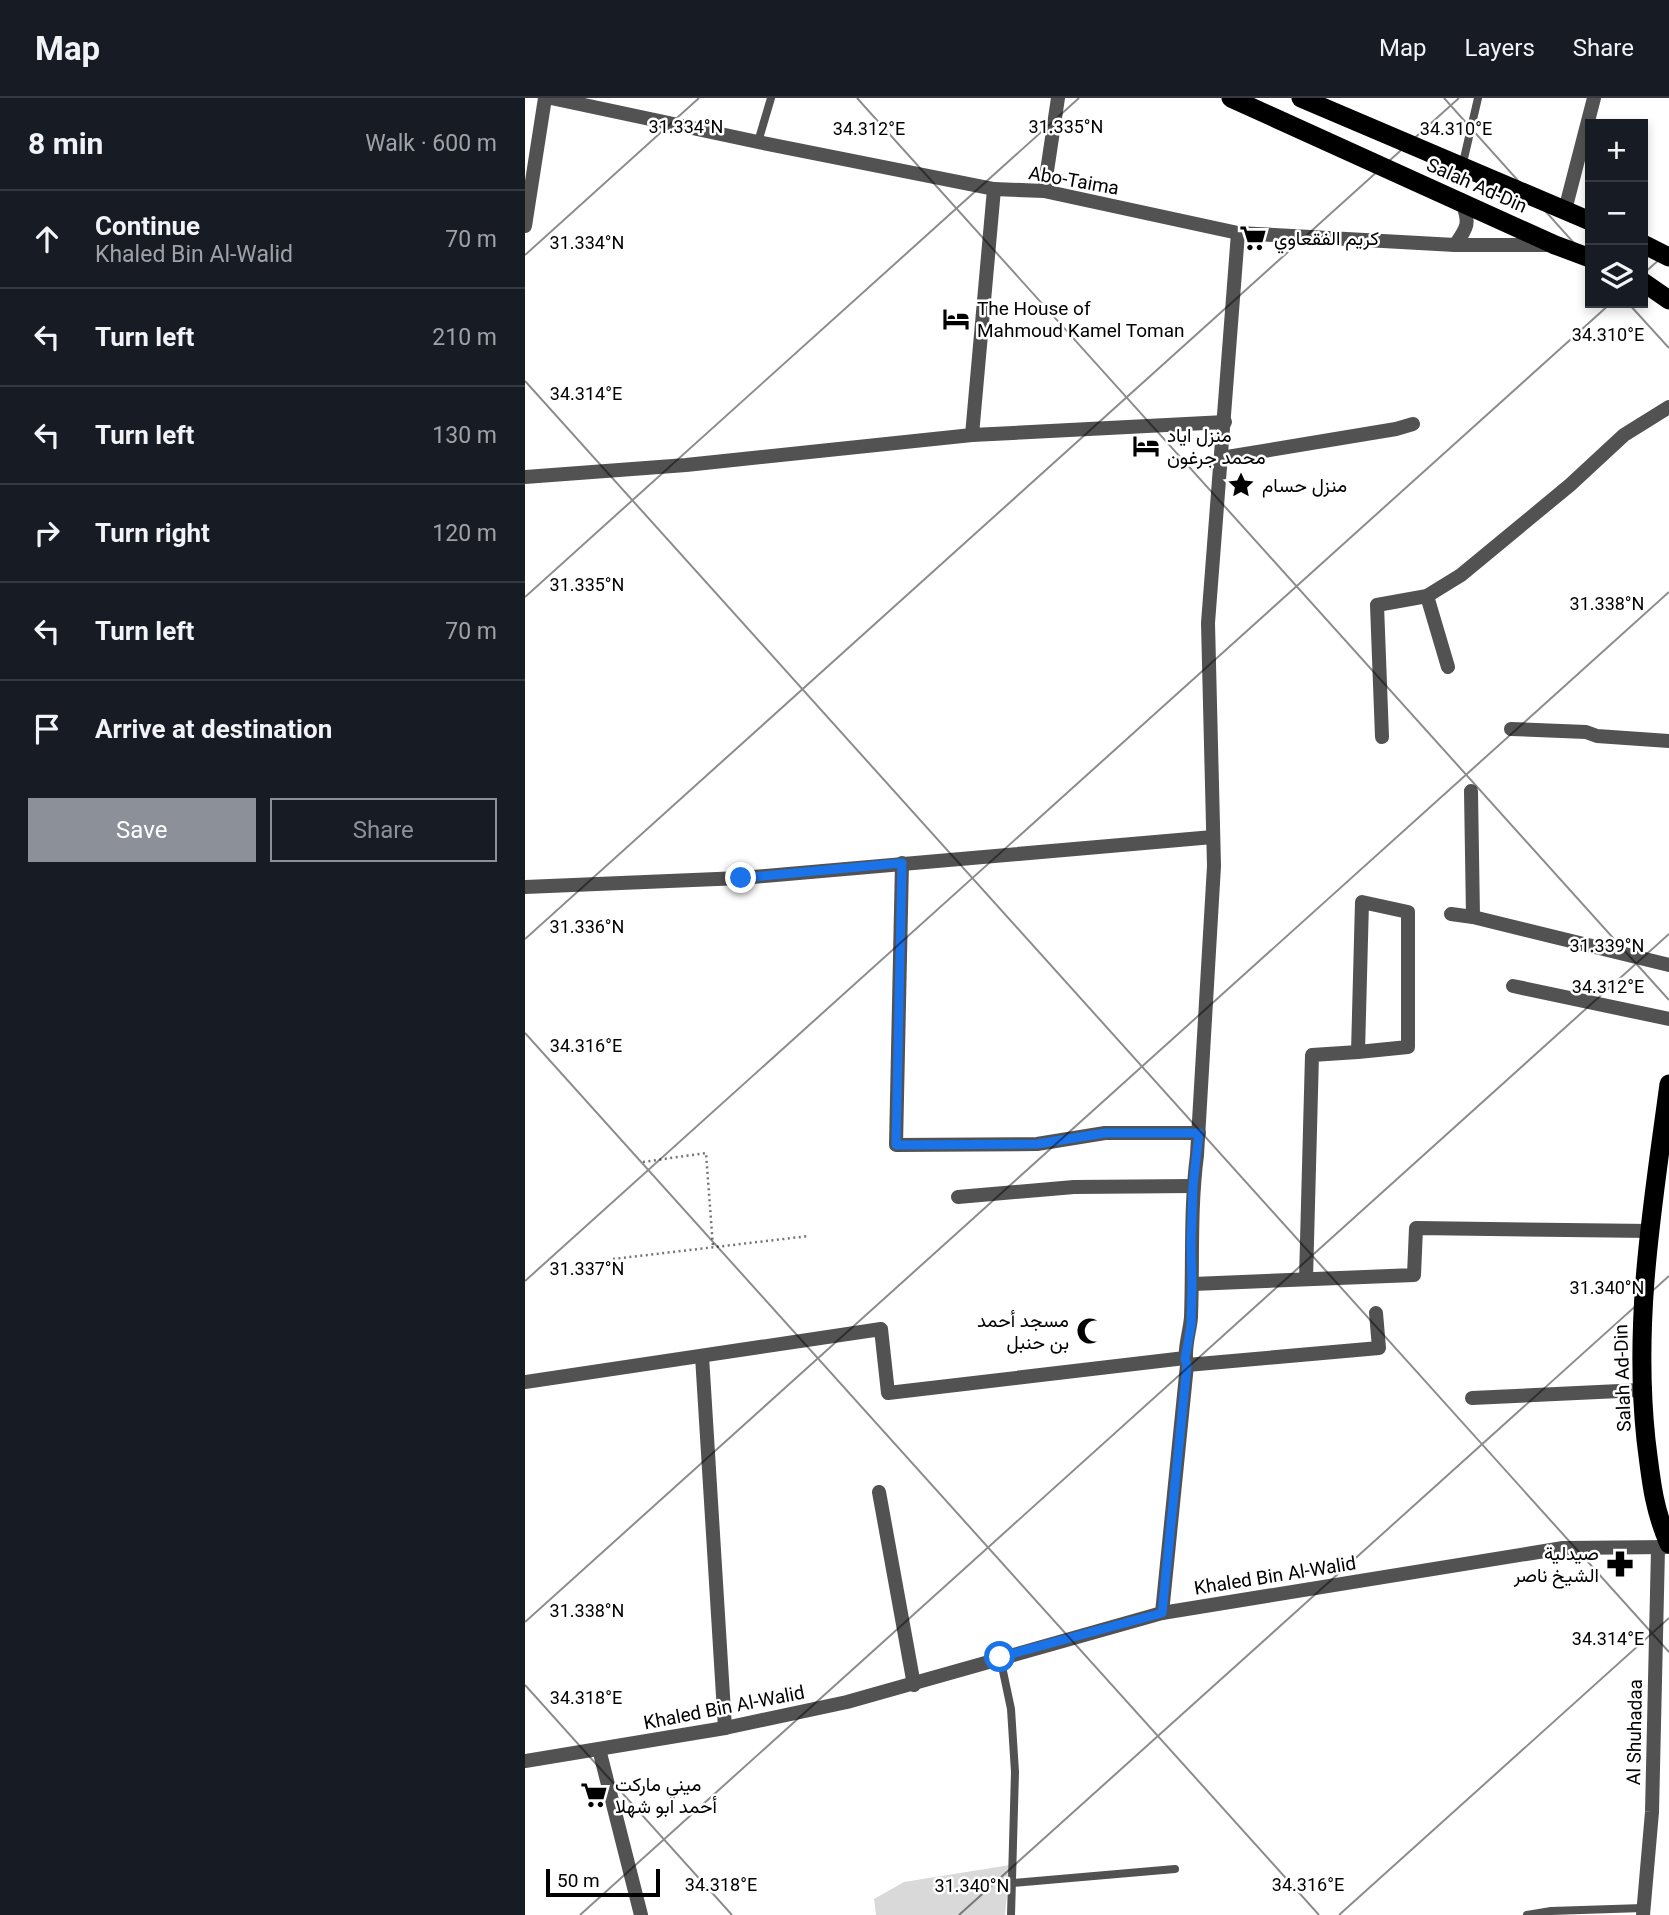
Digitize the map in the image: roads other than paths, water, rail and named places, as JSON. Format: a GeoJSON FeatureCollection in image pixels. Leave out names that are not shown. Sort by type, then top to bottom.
{"type":"FeatureCollection","features":[{"type":"Feature","properties":{"kind":"highway","name":"Salah Ad-Din"},"geometry":{"type":"LineString","coordinates":[[1231,98],[1585,256]]}},
{"type":"Feature","properties":{"kind":"highway","name":"Salah Ad-Din"},"geometry":{"type":"LineString","coordinates":[[1301,98],[1335,109],[1585,219]]}},
{"type":"Feature","properties":{"kind":"highway"},"geometry":{"type":"LineString","coordinates":[[1645,245],[1669,257]]}},
{"type":"Feature","properties":{"kind":"highway"},"geometry":{"type":"LineString","coordinates":[[1648,285],[1669,300]]}},
{"type":"Feature","properties":{"kind":"highway","name":"Salah Ad-Din"},"geometry":{"type":"LineString","coordinates":[[1665,1547],[1653,1502],[1641,1390],[1640,1344],[1650,1231],[1669,1084]]}},
{"type":"Feature","properties":{"kind":"street","name":"Abo-Taima"},"geometry":{"type":"LineString","coordinates":[[548,98],[994,189],[1044,191],[1238,233],[1455,245],[1555,245]]}},
{"type":"Feature","properties":{"kind":"street"},"geometry":{"type":"LineString","coordinates":[[525,226],[548,98]]}},
{"type":"Feature","properties":{"kind":"street"},"geometry":{"type":"LineString","coordinates":[[1044,191],[1058,98]]}},
{"type":"Feature","properties":{"kind":"street"},"geometry":{"type":"LineString","coordinates":[[1565,210],[1594,98]]}},
{"type":"Feature","properties":{"kind":"street"},"geometry":{"type":"LineString","coordinates":[[972,435],[994,189]]}},
{"type":"Feature","properties":{"kind":"street"},"geometry":{"type":"LineString","coordinates":[[1455,245],[1467,228],[1468,220],[1462,202]]}},
{"type":"Feature","properties":{"kind":"street"},"geometry":{"type":"LineString","coordinates":[[1162,1613],[1191,1325],[1193,1186],[1199,1133],[1214,866],[1208,623],[1238,233]]}},
{"type":"Feature","properties":{"kind":"street"},"geometry":{"type":"LineString","coordinates":[[1382,737],[1377,605],[1427,596],[1461,575],[1570,485],[1624,435],[1669,407]]}},
{"type":"Feature","properties":{"kind":"street"},"geometry":{"type":"LineString","coordinates":[[525,477],[686,465],[972,435],[1224,422]]}},
{"type":"Feature","properties":{"kind":"street"},"geometry":{"type":"LineString","coordinates":[[1221,458],[1413,424]]}},
{"type":"Feature","properties":{"kind":"street"},"geometry":{"type":"LineString","coordinates":[[1427,596],[1448,667]]}},
{"type":"Feature","properties":{"kind":"street"},"geometry":{"type":"LineString","coordinates":[[1511,729],[1585,732],[1597,736],[1669,741]]}},
{"type":"Feature","properties":{"kind":"street"},"geometry":{"type":"LineString","coordinates":[[1471,791],[1473,917]]}},
{"type":"Feature","properties":{"kind":"street"},"geometry":{"type":"LineString","coordinates":[[525,887],[741,878],[1213,836]]}},
{"type":"Feature","properties":{"kind":"street"},"geometry":{"type":"LineString","coordinates":[[902,863],[896,1145],[1037,1144],[1105,1133],[1199,1133]]}},
{"type":"Feature","properties":{"kind":"street"},"geometry":{"type":"LineString","coordinates":[[1306,1279],[1312,1055],[1358,1052],[1408,1047],[1408,912],[1361,902],[1358,1052]]}},
{"type":"Feature","properties":{"kind":"street"},"geometry":{"type":"LineString","coordinates":[[1451,914],[1669,965]]}},
{"type":"Feature","properties":{"kind":"street"},"geometry":{"type":"LineString","coordinates":[[1513,986],[1669,1019]]}},
{"type":"Feature","properties":{"kind":"street"},"geometry":{"type":"LineString","coordinates":[[958,1197],[1074,1187],[1193,1186]]}},
{"type":"Feature","properties":{"kind":"street"},"geometry":{"type":"LineString","coordinates":[[1192,1284],[1414,1275],[1416,1228],[1650,1231]]}},
{"type":"Feature","properties":{"kind":"street"},"geometry":{"type":"LineString","coordinates":[[525,1382],[881,1329],[888,1393],[1186,1362],[1379,1348],[1376,1313]]}},
{"type":"Feature","properties":{"kind":"street"},"geometry":{"type":"LineString","coordinates":[[702,1356],[725,1728]]}},
{"type":"Feature","properties":{"kind":"street"},"geometry":{"type":"LineString","coordinates":[[1472,1398],[1641,1390]]}},
{"type":"Feature","properties":{"kind":"street"},"geometry":{"type":"LineString","coordinates":[[879,1492],[914,1685]]}},
{"type":"Feature","properties":{"kind":"street","name":"Khaled Bin Al-Walid"},"geometry":{"type":"LineString","coordinates":[[525,1761],[725,1728],[847,1702],[1162,1613],[1563,1548],[1665,1547]]}},
{"type":"Feature","properties":{"kind":"street","name":"Al Shuhadaa"},"geometry":{"type":"LineString","coordinates":[[1643,1912],[1652,1812],[1665,1547]]}},
{"type":"Feature","properties":{"kind":"street"},"geometry":{"type":"LineString","coordinates":[[599,1749],[641,1915]]}},
{"type":"Feature","properties":{"kind":"lane"},"geometry":{"type":"LineString","coordinates":[[758,142],[772,98]]}},
{"type":"Feature","properties":{"kind":"lane"},"geometry":{"type":"LineString","coordinates":[[1462,167],[1478,98]]}},
{"type":"Feature","properties":{"kind":"lane"},"geometry":{"type":"LineString","coordinates":[[1000,1657],[1011,1709],[1015,1772],[1011,1915]]}},
{"type":"Feature","properties":{"kind":"lane"},"geometry":{"type":"LineString","coordinates":[[1013,1883],[1175,1869]]}},
{"type":"Feature","properties":{"kind":"lane"},"geometry":{"type":"LineString","coordinates":[[1527,1915],[1552,1911],[1643,1912]]}},
{"type":"Feature","properties":{"kind":"place","name":"كريم الفقعاوي"},"geometry":{"type":"Point","coordinates":[1253,238]}},
{"type":"Feature","properties":{"kind":"place","name":"The House of Mahmoud Kamel Toman"},"geometry":{"type":"Point","coordinates":[956,319]}},
{"type":"Feature","properties":{"kind":"place","name":"منزل اياد محمد جرغون"},"geometry":{"type":"Point","coordinates":[1146,446]}},
{"type":"Feature","properties":{"kind":"place","name":"منزل حسام"},"geometry":{"type":"Point","coordinates":[1241,485]}},
{"type":"Feature","properties":{"kind":"place","name":"مسجد أحمد بن حنبل"},"geometry":{"type":"Point","coordinates":[1090,1331]}},
{"type":"Feature","properties":{"kind":"place","name":"صيدلية الشيخ ناصر"},"geometry":{"type":"Point","coordinates":[1620,1564]}},
{"type":"Feature","properties":{"kind":"place","name":"ميني ماركت أحمد ابو شهلا"},"geometry":{"type":"Point","coordinates":[594,1795]}}]}
